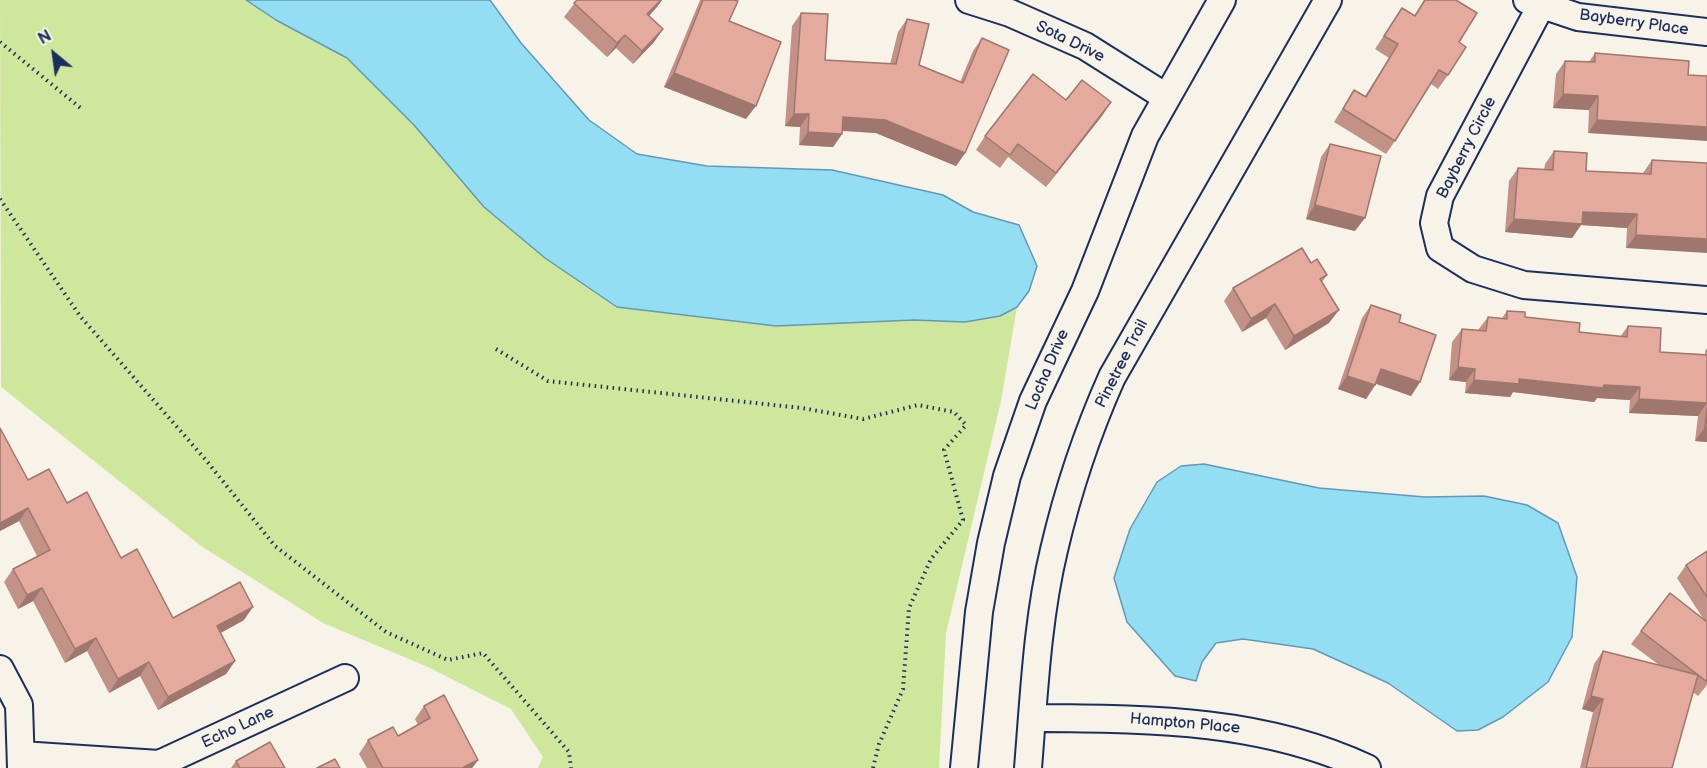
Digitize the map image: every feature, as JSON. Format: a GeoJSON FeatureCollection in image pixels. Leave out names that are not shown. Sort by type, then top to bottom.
{"type":"FeatureCollection","features":[{"type":"Feature","properties":{"kind":"street","name":"Sota Drive"},"geometry":{"type":"LineString","coordinates":[[969,0],[1010,13],[1085,46],[1166,96]]}},
{"type":"Feature","properties":{"kind":"street","name":"Locha Drive"},"geometry":{"type":"LineString","coordinates":[[964,768],[979,612],[990,543],[1007,476],[1033,401],[1085,291],[1145,136],[1222,0]]}},
{"type":"Feature","properties":{"kind":"street","name":"Pinetree Trail"},"geometry":{"type":"LineString","coordinates":[[1028,768],[1042,618],[1053,552],[1070,487],[1092,424],[1112,377],[1328,0]]}},
{"type":"Feature","properties":{"kind":"street","name":"Bayberry Place"},"geometry":{"type":"LineString","coordinates":[[1537,2],[1578,17],[1707,32]]}},
{"type":"Feature","properties":{"kind":"street","name":"Bayberry Circle"},"geometry":{"type":"LineString","coordinates":[[1537,2],[1440,196],[1434,223],[1440,248],[1473,269],[1524,285],[1707,300]]}},
{"type":"Feature","properties":{"kind":"street"},"geometry":{"type":"LineString","coordinates":[[0,669],[19,705],[21,762]]}},
{"type":"Feature","properties":{"kind":"street","name":"Echo Lane"},"geometry":{"type":"LineString","coordinates":[[21,762],[159,764],[345,678]]}},
{"type":"Feature","properties":{"kind":"street","name":"Hampton Place"},"geometry":{"type":"LineString","coordinates":[[1032,718],[1168,720],[1229,726],[1289,739],[1366,768]]}},
{"type":"Feature","properties":{"kind":"path"},"geometry":{"type":"LineString","coordinates":[[0,42],[84,110]]}},
{"type":"Feature","properties":{"kind":"path"},"geometry":{"type":"LineString","coordinates":[[0,199],[80,316],[205,459],[275,546],[386,632],[448,660],[483,653],[569,752],[571,768]]}},
{"type":"Feature","properties":{"kind":"path"},"geometry":{"type":"LineString","coordinates":[[496,349],[548,381],[802,408],[862,419],[918,405],[954,412],[966,425],[944,450],[963,520],[931,559],[909,608],[903,689],[879,744],[873,768]]}},
{"type":"Feature","properties":{"kind":"green space"},"geometry":{"type":"Polygon","coordinates":[[[0,0],[246,0],[276,20],[347,58],[414,125],[914,320],[967,321],[992,317],[1017,307],[1001,401],[946,633],[939,768],[538,768],[543,757],[511,709],[428,667],[323,623],[201,546],[1,387],[0,0]]]}},
{"type":"Feature","properties":{"kind":"water"},"geometry":{"type":"Polygon","coordinates":[[[246,0],[490,0],[521,43],[589,120],[637,154],[707,166],[832,170],[943,195],[973,212],[1019,225],[1037,266],[1029,291],[1017,307],[1000,316],[965,322],[914,320],[776,326],[617,307],[545,258],[484,207],[414,125],[347,58],[276,20],[246,0]]]}},
{"type":"Feature","properties":{"kind":"water"},"geometry":{"type":"Polygon","coordinates":[[[1204,464],[1319,488],[1425,497],[1484,496],[1527,505],[1558,523],[1577,577],[1572,637],[1548,682],[1503,717],[1478,730],[1457,731],[1388,683],[1313,649],[1243,639],[1216,643],[1202,662],[1196,681],[1175,676],[1127,622],[1114,578],[1130,529],[1157,482],[1181,466],[1204,464]]]}},
{"type":"Feature","properties":{"kind":"building"},"geometry":{"type":"Polygon","coordinates":[[[577,0],[661,0],[647,14],[663,29],[642,51],[625,35],[617,43],[574,3],[577,0]]]}},
{"type":"Feature","properties":{"kind":"building"},"geometry":{"type":"Polygon","coordinates":[[[703,0],[738,1],[729,21],[781,42],[756,106],[674,73],[703,0]]]}},
{"type":"Feature","properties":{"kind":"building"},"geometry":{"type":"Polygon","coordinates":[[[1425,0],[1456,0],[1477,13],[1459,42],[1466,47],[1448,75],[1439,70],[1395,141],[1343,109],[1354,90],[1366,97],[1398,44],[1384,36],[1402,8],[1415,16],[1425,0]]]}},
{"type":"Feature","properties":{"kind":"building"},"geometry":{"type":"Polygon","coordinates":[[[801,13],[828,14],[825,60],[896,64],[907,19],[929,24],[919,65],[963,83],[982,38],[1009,50],[965,153],[885,120],[843,117],[842,134],[808,132],[809,114],[794,114],[801,13]]]}},
{"type":"Feature","properties":{"kind":"building"},"geometry":{"type":"Polygon","coordinates":[[[1595,53],[1689,61],[1688,75],[1707,76],[1707,127],[1597,120],[1598,96],[1563,94],[1565,61],[1595,62],[1595,53]]]}},
{"type":"Feature","properties":{"kind":"building"},"geometry":{"type":"Polygon","coordinates":[[[1033,74],[1066,100],[1082,80],[1111,102],[1056,173],[1018,144],[1010,155],[985,136],[1033,74]]]}},
{"type":"Feature","properties":{"kind":"building"},"geometry":{"type":"Polygon","coordinates":[[[1330,144],[1381,156],[1365,218],[1315,205],[1330,144]]]}},
{"type":"Feature","properties":{"kind":"building"},"geometry":{"type":"Polygon","coordinates":[[[1554,151],[1587,153],[1586,171],[1651,174],[1652,160],[1707,163],[1707,239],[1636,235],[1637,214],[1583,212],[1582,224],[1514,219],[1518,168],[1553,170],[1554,151]]]}},
{"type":"Feature","properties":{"kind":"building"},"geometry":{"type":"Polygon","coordinates":[[[1302,248],[1311,263],[1317,259],[1327,275],[1320,279],[1339,310],[1294,336],[1275,304],[1251,319],[1233,288],[1302,248]]]}},
{"type":"Feature","properties":{"kind":"building"},"geometry":{"type":"Polygon","coordinates":[[[1371,305],[1401,315],[1399,322],[1436,335],[1420,382],[1381,369],[1375,385],[1347,376],[1371,305]]]}},
{"type":"Feature","properties":{"kind":"building"},"geometry":{"type":"Polygon","coordinates":[[[1507,311],[1525,312],[1525,317],[1580,323],[1579,332],[1627,337],[1628,326],[1661,328],[1660,352],[1707,355],[1707,403],[1639,399],[1640,387],[1604,385],[1603,388],[1519,379],[1519,384],[1474,380],[1475,369],[1458,367],[1462,329],[1486,331],[1488,317],[1507,319],[1507,311]]]}},
{"type":"Feature","properties":{"kind":"building"},"geometry":{"type":"Polygon","coordinates":[[[0,428],[28,480],[49,469],[67,503],[87,492],[121,558],[137,549],[173,618],[240,582],[253,607],[217,626],[235,661],[168,697],[149,662],[118,679],[96,638],[75,649],[42,588],[27,595],[13,569],[50,550],[28,508],[0,523],[0,428]]]}},
{"type":"Feature","properties":{"kind":"building"},"geometry":{"type":"Polygon","coordinates":[[[1707,551],[1707,597],[1686,565],[1707,551]]]}},
{"type":"Feature","properties":{"kind":"building"},"geometry":{"type":"Polygon","coordinates":[[[1670,593],[1707,622],[1707,682],[1641,631],[1670,593]]]}},
{"type":"Feature","properties":{"kind":"building"},"geometry":{"type":"Polygon","coordinates":[[[1603,651],[1698,675],[1672,768],[1586,768],[1603,699],[1591,696],[1603,651]]]}},
{"type":"Feature","properties":{"kind":"building"},"geometry":{"type":"Polygon","coordinates":[[[444,695],[478,760],[462,768],[383,768],[368,740],[393,727],[398,736],[430,718],[424,706],[444,695]]]}},
{"type":"Feature","properties":{"kind":"building"},"geometry":{"type":"Polygon","coordinates":[[[270,742],[285,768],[240,768],[236,761],[270,742]]]}},
{"type":"Feature","properties":{"kind":"building"},"geometry":{"type":"Polygon","coordinates":[[[335,759],[340,768],[317,768],[335,759]]]}}]}
